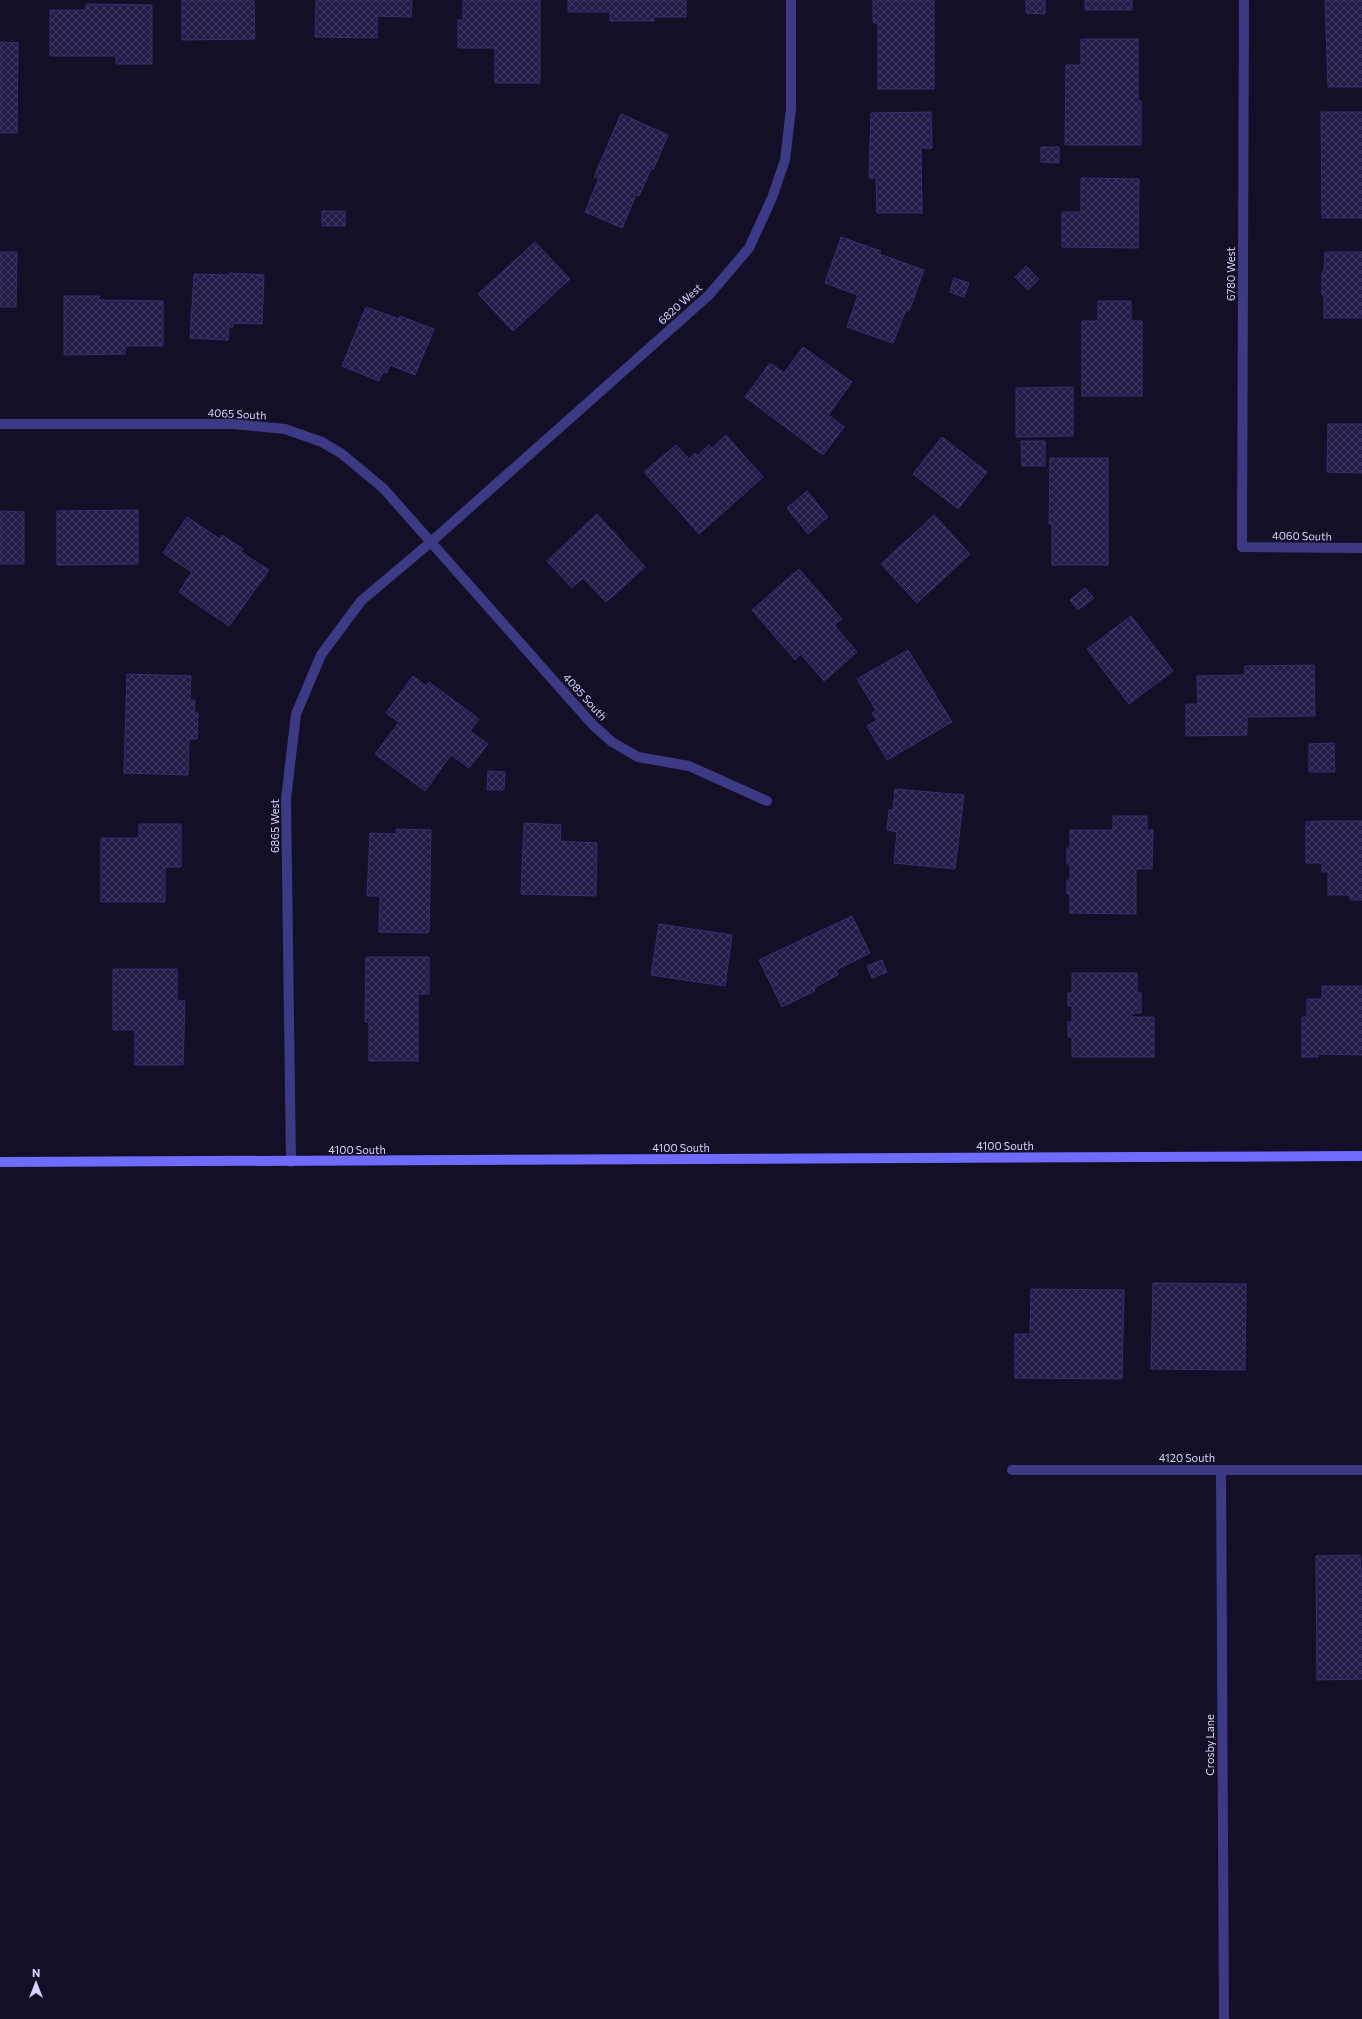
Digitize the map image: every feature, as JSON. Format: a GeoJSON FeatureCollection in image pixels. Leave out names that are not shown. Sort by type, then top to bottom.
{"type":"FeatureCollection","features":[{"type":"Feature","properties":{"kind":"main road","name":"4100 South"},"geometry":{"type":"LineString","coordinates":[[0,1162],[291,1162],[1362,1156]]}},
{"type":"Feature","properties":{"kind":"street","name":"6820 West"},"geometry":{"type":"LineString","coordinates":[[431,542],[709,295],[749,248],[772,198],[785,160],[790,109],[791,0]]}},
{"type":"Feature","properties":{"kind":"street","name":"6780 West"},"geometry":{"type":"LineString","coordinates":[[1242,547],[1244,0]]}},
{"type":"Feature","properties":{"kind":"street","name":"4065 South"},"geometry":{"type":"LineString","coordinates":[[0,424],[234,424],[285,429],[322,442],[342,454],[383,488],[431,542]]}},
{"type":"Feature","properties":{"kind":"street","name":"4085 South"},"geometry":{"type":"LineString","coordinates":[[431,542],[592,724],[612,742],[638,757],[689,766],[767,801]]}},
{"type":"Feature","properties":{"kind":"street","name":"6865 West"},"geometry":{"type":"LineString","coordinates":[[291,1162],[286,799],[296,714],[321,655],[361,601],[431,542]]}},
{"type":"Feature","properties":{"kind":"street","name":"4060 South"},"geometry":{"type":"LineString","coordinates":[[1242,547],[1362,548]]}},
{"type":"Feature","properties":{"kind":"street","name":"4120 South"},"geometry":{"type":"LineString","coordinates":[[1012,1470],[1362,1470]]}},
{"type":"Feature","properties":{"kind":"street","name":"Crosby Lane"},"geometry":{"type":"LineString","coordinates":[[1221,1470],[1224,2019]]}},
{"type":"Feature","properties":{"kind":"building"},"geometry":{"type":"Polygon","coordinates":[[[182,0],[254,0],[255,39],[182,40],[182,0]]]}},
{"type":"Feature","properties":{"kind":"building"},"geometry":{"type":"Polygon","coordinates":[[[316,0],[412,0],[411,17],[377,16],[377,38],[315,37],[316,0]]]}},
{"type":"Feature","properties":{"kind":"building"},"geometry":{"type":"Polygon","coordinates":[[[463,0],[540,0],[540,83],[495,83],[495,48],[458,48],[458,20],[463,20],[463,0]]]}},
{"type":"Feature","properties":{"kind":"building"},"geometry":{"type":"Polygon","coordinates":[[[568,0],[686,0],[686,17],[654,17],[654,21],[610,21],[610,12],[568,12],[568,0]]]}},
{"type":"Feature","properties":{"kind":"building"},"geometry":{"type":"Polygon","coordinates":[[[873,0],[934,0],[934,89],[878,89],[878,23],[873,23],[873,0]]]}},
{"type":"Feature","properties":{"kind":"building"},"geometry":{"type":"Polygon","coordinates":[[[1026,0],[1045,0],[1045,14],[1026,13],[1026,0]]]}},
{"type":"Feature","properties":{"kind":"building"},"geometry":{"type":"Polygon","coordinates":[[[1085,0],[1132,0],[1132,10],[1085,10],[1085,0]]]}},
{"type":"Feature","properties":{"kind":"building"},"geometry":{"type":"Polygon","coordinates":[[[1325,0],[1362,0],[1362,87],[1328,87],[1325,0]]]}},
{"type":"Feature","properties":{"kind":"building"},"geometry":{"type":"Polygon","coordinates":[[[86,4],[152,5],[152,64],[116,64],[116,56],[50,56],[50,10],[86,10],[86,4]]]}},
{"type":"Feature","properties":{"kind":"building"},"geometry":{"type":"Polygon","coordinates":[[[1081,39],[1138,39],[1138,101],[1141,101],[1141,145],[1065,145],[1066,65],[1081,65],[1081,39]]]}},
{"type":"Feature","properties":{"kind":"building"},"geometry":{"type":"Polygon","coordinates":[[[0,42],[18,43],[17,133],[0,133],[0,42]]]}},
{"type":"Feature","properties":{"kind":"building"},"geometry":{"type":"Polygon","coordinates":[[[931,112],[932,148],[921,148],[922,213],[877,213],[876,178],[869,178],[871,113],[931,112]]]}},
{"type":"Feature","properties":{"kind":"building"},"geometry":{"type":"Polygon","coordinates":[[[1321,112],[1362,112],[1362,218],[1322,218],[1321,112]]]}},
{"type":"Feature","properties":{"kind":"building"},"geometry":{"type":"Polygon","coordinates":[[[621,114],[668,135],[653,170],[651,169],[639,196],[636,195],[622,228],[585,212],[599,178],[594,177],[621,114]]]}},
{"type":"Feature","properties":{"kind":"building"},"geometry":{"type":"Polygon","coordinates":[[[1041,147],[1059,147],[1059,163],[1041,162],[1041,147]]]}},
{"type":"Feature","properties":{"kind":"building"},"geometry":{"type":"Polygon","coordinates":[[[1081,178],[1139,179],[1138,248],[1062,247],[1062,212],[1081,212],[1081,178]]]}},
{"type":"Feature","properties":{"kind":"building"},"geometry":{"type":"Polygon","coordinates":[[[322,211],[345,211],[345,226],[322,226],[322,211]]]}},
{"type":"Feature","properties":{"kind":"building"},"geometry":{"type":"Polygon","coordinates":[[[841,237],[881,251],[879,254],[924,270],[909,311],[906,310],[893,343],[847,327],[858,295],[825,283],[841,237]]]}},
{"type":"Feature","properties":{"kind":"building"},"geometry":{"type":"Polygon","coordinates":[[[535,242],[570,279],[513,331],[478,294],[535,242]]]}},
{"type":"Feature","properties":{"kind":"building"},"geometry":{"type":"Polygon","coordinates":[[[0,252],[17,252],[16,307],[0,307],[0,252]]]}},
{"type":"Feature","properties":{"kind":"building"},"geometry":{"type":"Polygon","coordinates":[[[1325,252],[1362,252],[1362,318],[1324,318],[1322,272],[1324,272],[1325,252]]]}},
{"type":"Feature","properties":{"kind":"building"},"geometry":{"type":"Polygon","coordinates":[[[1026,266],[1039,279],[1028,290],[1015,277],[1026,266]]]}},
{"type":"Feature","properties":{"kind":"building"},"geometry":{"type":"Polygon","coordinates":[[[230,273],[264,275],[262,324],[233,323],[233,327],[229,327],[228,340],[190,338],[194,274],[230,275],[230,273]]]}},
{"type":"Feature","properties":{"kind":"building"},"geometry":{"type":"Polygon","coordinates":[[[954,278],[969,283],[964,297],[950,292],[954,278]]]}},
{"type":"Feature","properties":{"kind":"building"},"geometry":{"type":"Polygon","coordinates":[[[64,296],[99,296],[99,300],[163,301],[163,346],[125,346],[125,354],[64,355],[64,296]]]}},
{"type":"Feature","properties":{"kind":"building"},"geometry":{"type":"Polygon","coordinates":[[[1098,301],[1131,301],[1131,321],[1142,321],[1142,396],[1082,396],[1082,321],[1098,321],[1098,301]]]}},
{"type":"Feature","properties":{"kind":"building"},"geometry":{"type":"Polygon","coordinates":[[[366,307],[399,319],[400,316],[434,329],[415,375],[390,365],[387,373],[383,372],[379,381],[342,366],[366,307]]]}},
{"type":"Feature","properties":{"kind":"building"},"geometry":{"type":"Polygon","coordinates":[[[803,347],[852,382],[828,415],[844,427],[823,455],[745,397],[770,363],[784,373],[803,347]]]}},
{"type":"Feature","properties":{"kind":"building"},"geometry":{"type":"Polygon","coordinates":[[[1073,387],[1073,436],[1016,437],[1016,388],[1073,387]]]}},
{"type":"Feature","properties":{"kind":"building"},"geometry":{"type":"Polygon","coordinates":[[[1328,424],[1362,424],[1362,473],[1327,472],[1328,424]]]}},
{"type":"Feature","properties":{"kind":"building"},"geometry":{"type":"Polygon","coordinates":[[[726,435],[763,477],[699,534],[644,472],[676,445],[689,459],[695,453],[697,456],[709,445],[712,448],[726,435]]]}},
{"type":"Feature","properties":{"kind":"building"},"geometry":{"type":"Polygon","coordinates":[[[942,437],[987,472],[958,509],[913,474],[942,437]]]}},
{"type":"Feature","properties":{"kind":"building"},"geometry":{"type":"Polygon","coordinates":[[[1021,441],[1045,441],[1045,466],[1022,466],[1021,441]]]}},
{"type":"Feature","properties":{"kind":"building"},"geometry":{"type":"Polygon","coordinates":[[[1050,458],[1108,458],[1108,565],[1052,565],[1052,524],[1049,524],[1050,458]]]}},
{"type":"Feature","properties":{"kind":"building"},"geometry":{"type":"Polygon","coordinates":[[[807,491],[828,517],[808,534],[787,508],[807,491]]]}},
{"type":"Feature","properties":{"kind":"building"},"geometry":{"type":"Polygon","coordinates":[[[138,510],[138,564],[57,565],[57,511],[138,510]]]}},
{"type":"Feature","properties":{"kind":"building"},"geometry":{"type":"Polygon","coordinates":[[[0,511],[24,512],[24,564],[0,564],[0,511]]]}},
{"type":"Feature","properties":{"kind":"building"},"geometry":{"type":"Polygon","coordinates":[[[597,514],[645,567],[606,602],[583,578],[572,588],[547,561],[597,514]]]}},
{"type":"Feature","properties":{"kind":"building"},"geometry":{"type":"Polygon","coordinates":[[[934,515],[970,554],[917,603],[881,564],[934,515]]]}},
{"type":"Feature","properties":{"kind":"building"},"geometry":{"type":"Polygon","coordinates":[[[187,517],[220,539],[222,535],[243,549],[241,552],[269,570],[229,626],[179,592],[192,572],[163,553],[187,517]]]}},
{"type":"Feature","properties":{"kind":"building"},"geometry":{"type":"Polygon","coordinates":[[[799,569],[842,619],[834,625],[857,652],[824,681],[801,654],[795,660],[752,610],[799,569]]]}},
{"type":"Feature","properties":{"kind":"building"},"geometry":{"type":"Polygon","coordinates":[[[1085,588],[1094,598],[1078,610],[1070,600],[1085,588]]]}},
{"type":"Feature","properties":{"kind":"building"},"geometry":{"type":"Polygon","coordinates":[[[1131,616],[1173,671],[1129,704],[1087,649],[1131,616]]]}},
{"type":"Feature","properties":{"kind":"building"},"geometry":{"type":"Polygon","coordinates":[[[908,650],[952,722],[887,760],[867,726],[877,720],[872,713],[876,710],[857,679],[908,650]]]}},
{"type":"Feature","properties":{"kind":"building"},"geometry":{"type":"Polygon","coordinates":[[[1314,665],[1315,716],[1247,717],[1247,735],[1186,736],[1186,704],[1198,704],[1197,676],[1245,675],[1245,666],[1314,665]]]}},
{"type":"Feature","properties":{"kind":"building"},"geometry":{"type":"Polygon","coordinates":[[[127,674],[191,676],[190,700],[195,700],[194,713],[198,713],[197,739],[189,739],[188,775],[124,773],[127,674]]]}},
{"type":"Feature","properties":{"kind":"building"},"geometry":{"type":"Polygon","coordinates":[[[413,676],[426,686],[429,682],[479,719],[470,731],[488,744],[469,768],[451,755],[425,791],[375,754],[399,722],[386,713],[413,676]]]}},
{"type":"Feature","properties":{"kind":"building"},"geometry":{"type":"Polygon","coordinates":[[[1334,743],[1335,772],[1309,772],[1309,744],[1334,743]]]}},
{"type":"Feature","properties":{"kind":"building"},"geometry":{"type":"Polygon","coordinates":[[[488,771],[505,772],[504,790],[487,790],[488,771]]]}},
{"type":"Feature","properties":{"kind":"building"},"geometry":{"type":"Polygon","coordinates":[[[895,789],[964,795],[955,869],[894,863],[897,832],[887,830],[889,810],[893,810],[895,789]]]}},
{"type":"Feature","properties":{"kind":"building"},"geometry":{"type":"Polygon","coordinates":[[[1113,816],[1147,816],[1147,830],[1153,830],[1152,869],[1136,869],[1136,914],[1070,913],[1070,894],[1067,894],[1067,880],[1070,880],[1070,864],[1067,864],[1067,848],[1070,848],[1070,830],[1113,830],[1113,816]]]}},
{"type":"Feature","properties":{"kind":"building"},"geometry":{"type":"Polygon","coordinates":[[[1362,821],[1362,900],[1350,900],[1350,895],[1328,895],[1328,872],[1322,872],[1322,863],[1306,863],[1306,822],[1362,821]]]}},
{"type":"Feature","properties":{"kind":"building"},"geometry":{"type":"Polygon","coordinates":[[[524,823],[561,825],[560,841],[597,843],[596,896],[521,894],[524,823]]]}},
{"type":"Feature","properties":{"kind":"building"},"geometry":{"type":"Polygon","coordinates":[[[139,824],[181,824],[181,867],[165,867],[165,902],[101,902],[101,838],[139,838],[139,824]]]}},
{"type":"Feature","properties":{"kind":"building"},"geometry":{"type":"Polygon","coordinates":[[[396,829],[431,830],[429,932],[427,933],[379,932],[380,896],[367,896],[370,833],[396,834],[396,829]]]}},
{"type":"Feature","properties":{"kind":"building"},"geometry":{"type":"Polygon","coordinates":[[[852,916],[870,953],[836,970],[838,975],[814,988],[815,991],[782,1007],[759,960],[852,916]]]}},
{"type":"Feature","properties":{"kind":"building"},"geometry":{"type":"Polygon","coordinates":[[[659,924],[732,935],[725,986],[651,975],[659,924]]]}},
{"type":"Feature","properties":{"kind":"building"},"geometry":{"type":"Polygon","coordinates":[[[366,957],[429,957],[429,994],[418,994],[418,1061],[369,1061],[369,1022],[365,1022],[366,957]]]}},
{"type":"Feature","properties":{"kind":"building"},"geometry":{"type":"Polygon","coordinates":[[[882,960],[887,972],[872,978],[867,966],[882,960]]]}},
{"type":"Feature","properties":{"kind":"building"},"geometry":{"type":"Polygon","coordinates":[[[113,969],[177,969],[177,1001],[185,1001],[183,1065],[135,1065],[135,1030],[113,1030],[113,969]]]}},
{"type":"Feature","properties":{"kind":"building"},"geometry":{"type":"Polygon","coordinates":[[[1072,973],[1137,973],[1137,993],[1141,993],[1141,1013],[1132,1013],[1132,1017],[1154,1017],[1154,1057],[1072,1057],[1072,1037],[1068,1037],[1068,1022],[1072,1022],[1072,1006],[1068,1006],[1068,993],[1072,993],[1072,973]]]}},
{"type":"Feature","properties":{"kind":"building"},"geometry":{"type":"Polygon","coordinates":[[[1322,986],[1362,986],[1362,1055],[1318,1054],[1318,1057],[1302,1057],[1302,1017],[1307,1017],[1307,999],[1322,999],[1322,986]]]}},
{"type":"Feature","properties":{"kind":"building"},"geometry":{"type":"Polygon","coordinates":[[[1153,1283],[1246,1284],[1245,1370],[1151,1369],[1153,1283]]]}},
{"type":"Feature","properties":{"kind":"building"},"geometry":{"type":"Polygon","coordinates":[[[1031,1289],[1124,1290],[1122,1379],[1015,1378],[1015,1334],[1030,1334],[1031,1289]]]}},
{"type":"Feature","properties":{"kind":"building"},"geometry":{"type":"Polygon","coordinates":[[[1360,1555],[1362,1583],[1362,1679],[1317,1680],[1316,1556],[1360,1555]]]}}]}
